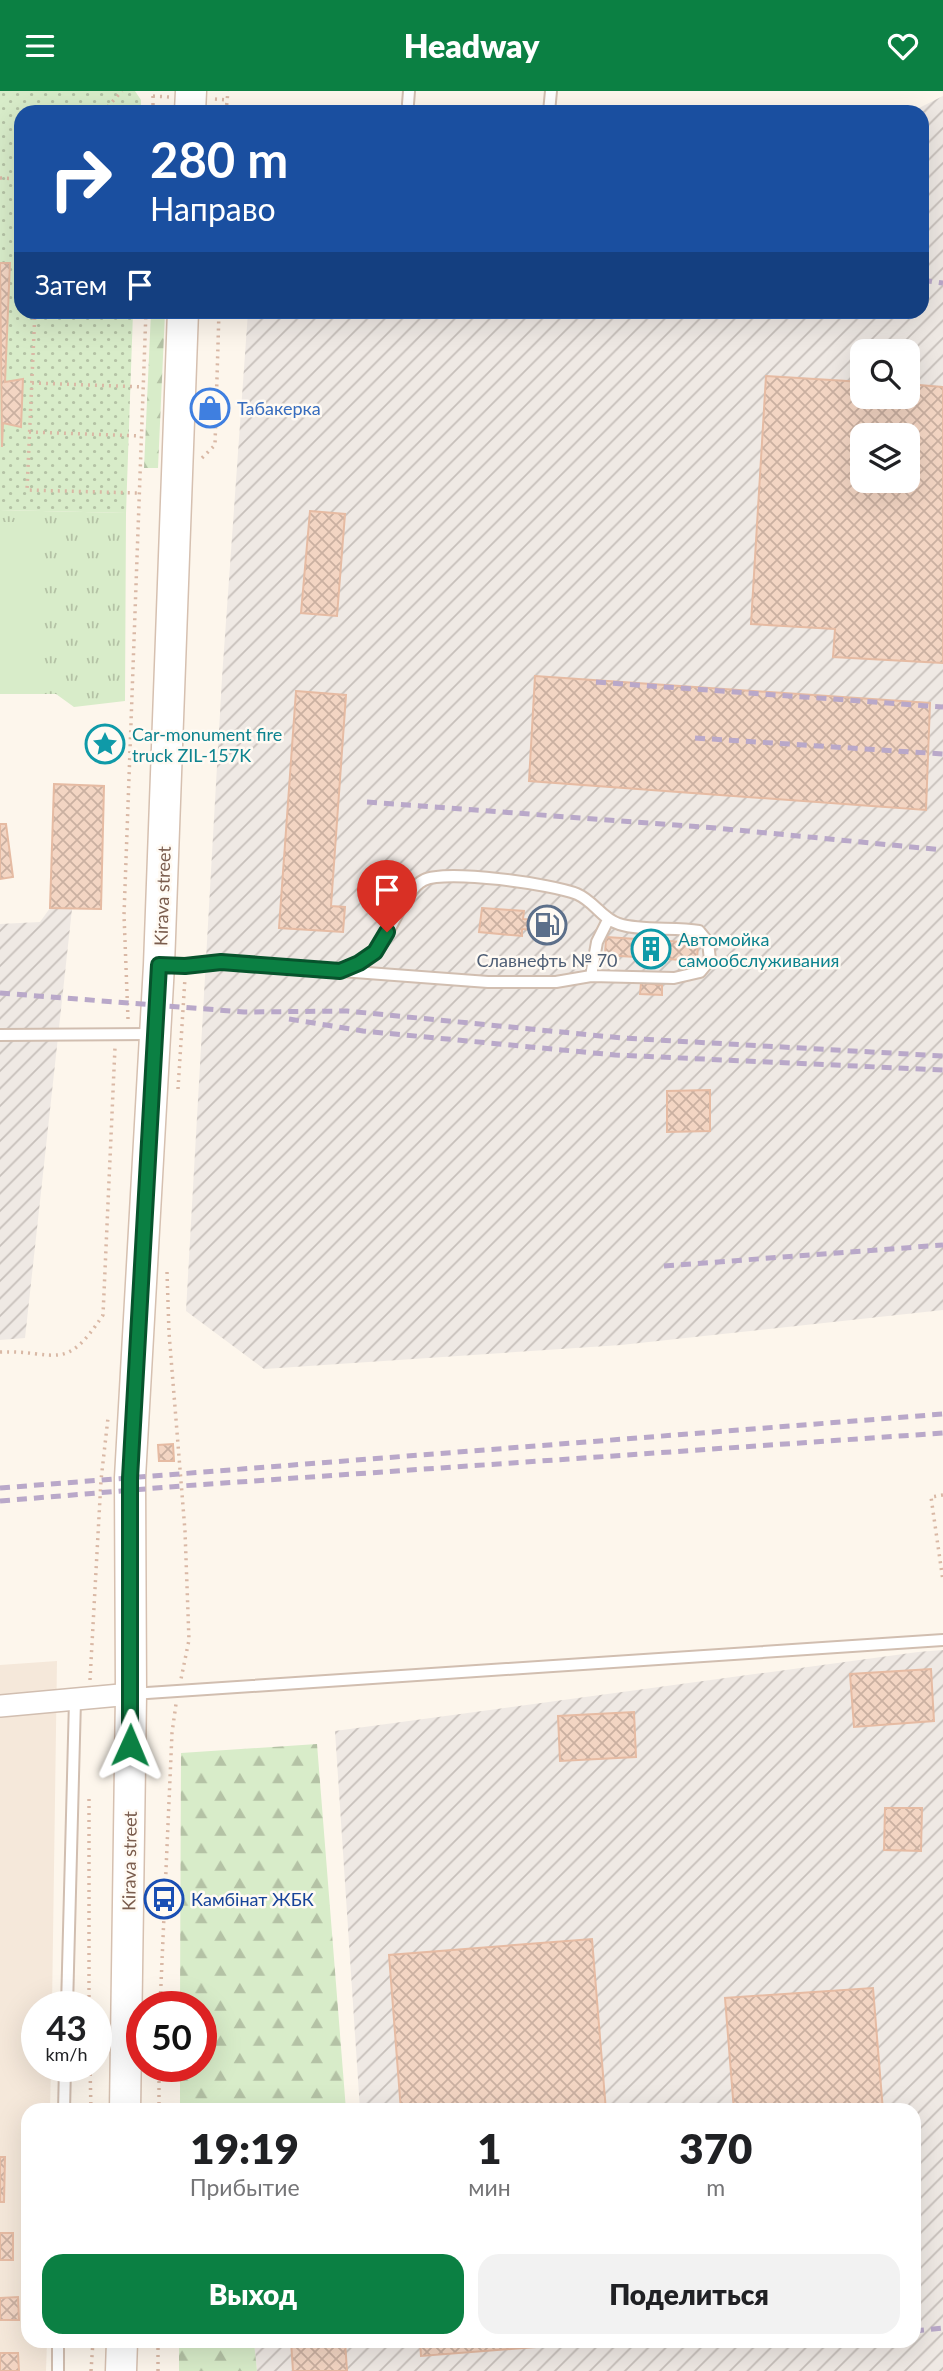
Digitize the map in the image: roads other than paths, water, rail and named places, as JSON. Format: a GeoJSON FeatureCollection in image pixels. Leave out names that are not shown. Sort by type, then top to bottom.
{"type":"FeatureCollection","features":[{"type":"Feature","properties":{"kind":"main road","name":"Kirava street"},"geometry":{"type":"LineString","coordinates":[[125,2103],[131,1694],[133,1034],[172,966],[183,319]]}},
{"type":"Feature","properties":{"kind":"main road"},"geometry":{"type":"LineString","coordinates":[[121,2371],[122,2348]]}},
{"type":"Feature","properties":{"kind":"street"},"geometry":{"type":"LineString","coordinates":[[0,1706],[131,1694]]}},
{"type":"Feature","properties":{"kind":"lane"},"geometry":{"type":"LineString","coordinates":[[408,104],[409,91]]}},
{"type":"Feature","properties":{"kind":"lane"},"geometry":{"type":"LineString","coordinates":[[172,966],[221,962],[340,971],[488,982],[556,982],[591,976],[674,978],[700,972],[709,960],[708,942],[699,931],[623,925],[608,920],[598,908],[580,895],[560,888],[438,876],[422,880],[411,893],[375,952],[340,971]]}},
{"type":"Feature","properties":{"kind":"lane"},"geometry":{"type":"LineString","coordinates":[[591,976],[597,942],[608,920]]}},
{"type":"Feature","properties":{"kind":"lane"},"geometry":{"type":"LineString","coordinates":[[0,1035],[133,1034]]}},
{"type":"Feature","properties":{"kind":"lane"},"geometry":{"type":"LineString","coordinates":[[131,1694],[943,1640]]}},
{"type":"Feature","properties":{"kind":"lane"},"geometry":{"type":"LineString","coordinates":[[68,1991],[82,1699]]}},
{"type":"Feature","properties":{"kind":"lane"},"geometry":{"type":"LineString","coordinates":[[64,2103],[65,2082]]}},
{"type":"Feature","properties":{"kind":"lane"},"geometry":{"type":"LineString","coordinates":[[58,2348],[58,2371]]}},
{"type":"Feature","properties":{"kind":"railway"},"geometry":{"type":"LineString","coordinates":[[929,281],[943,283]]}},
{"type":"Feature","properties":{"kind":"railway"},"geometry":{"type":"LineString","coordinates":[[596,682],[943,707]]}},
{"type":"Feature","properties":{"kind":"railway"},"geometry":{"type":"LineString","coordinates":[[695,738],[943,754]]}},
{"type":"Feature","properties":{"kind":"railway"},"geometry":{"type":"LineString","coordinates":[[367,802],[716,828],[943,850]]}},
{"type":"Feature","properties":{"kind":"railway"},"geometry":{"type":"LineString","coordinates":[[0,993],[244,1012],[347,1011],[622,1038],[943,1056]]}},
{"type":"Feature","properties":{"kind":"railway"},"geometry":{"type":"LineString","coordinates":[[289,1019],[363,1031],[615,1055],[943,1070]]}},
{"type":"Feature","properties":{"kind":"railway"},"geometry":{"type":"LineString","coordinates":[[664,1266],[943,1245]]}},
{"type":"Feature","properties":{"kind":"railway"},"geometry":{"type":"LineString","coordinates":[[0,1488],[943,1414]]}},
{"type":"Feature","properties":{"kind":"railway"},"geometry":{"type":"LineString","coordinates":[[0,1501],[943,1433]]}},
{"type":"Feature","properties":{"kind":"railway"},"geometry":{"type":"LineString","coordinates":[[921,2330],[943,2328]]}},
{"type":"Feature","properties":{"kind":"place","name":"Табакерка"},"geometry":{"type":"Point","coordinates":[210,408]}},
{"type":"Feature","properties":{"kind":"place","name":"Car-monument fire truck ZIL-157K"},"geometry":{"type":"Point","coordinates":[105,744]}},
{"type":"Feature","properties":{"kind":"place","name":"Славнефть № 70"},"geometry":{"type":"Point","coordinates":[547,925]}},
{"type":"Feature","properties":{"kind":"place","name":"Автомойка самообслуживания"},"geometry":{"type":"Point","coordinates":[651,949]}},
{"type":"Feature","properties":{"kind":"place","name":"Камбінат ЖБК"},"geometry":{"type":"Point","coordinates":[164,1899]}}]}
